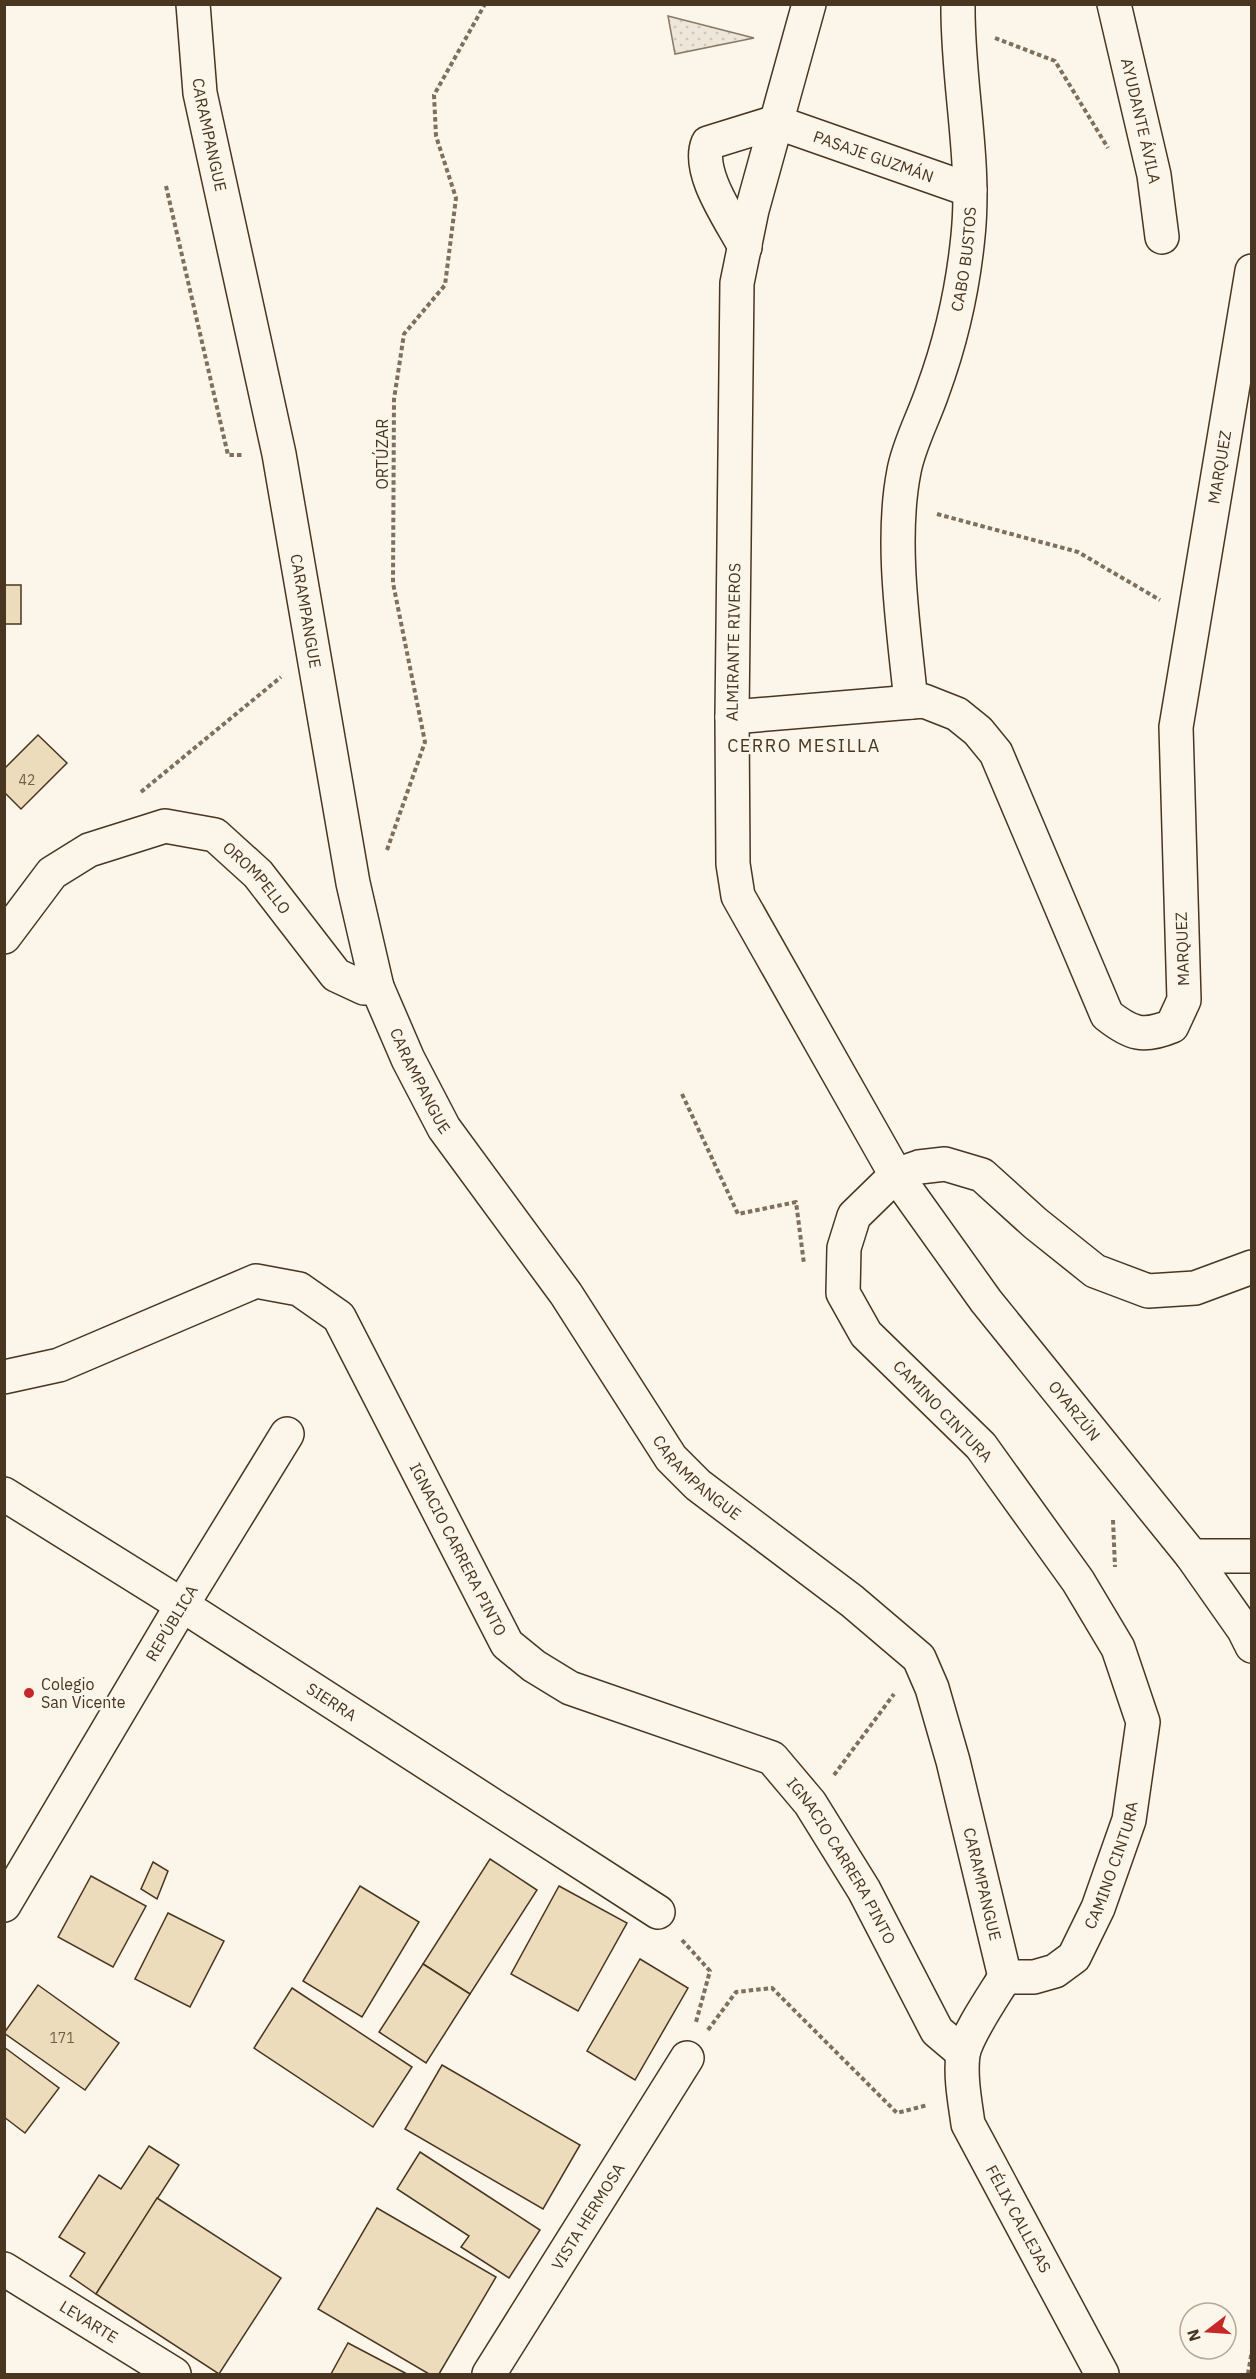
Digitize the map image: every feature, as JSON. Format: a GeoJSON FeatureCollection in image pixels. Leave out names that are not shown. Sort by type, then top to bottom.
{"type":"FeatureCollection","features":[{"type":"Feature","properties":{"kind":"street","name":"CARAMPANGUE"},"geometry":{"type":"LineString","coordinates":[[192,4],[200,93],[279,454],[352,883],[377,987],[408,1059],[444,1128],[566,1294],[670,1458],[698,1485],[852,1600],[919,1658],[932,1688],[953,1761],[1005,1977]]}},
{"type":"Feature","properties":{"kind":"street","name":"ALMIRANTE RIVEROS"},"geometry":{"type":"LineString","coordinates":[[810,4],[776,122],[737,283],[732,717],[733,864],[738,896],[896,1175]]}},
{"type":"Feature","properties":{"kind":"street","name":"AYUDANTE ÁVILA"},"geometry":{"type":"LineString","coordinates":[[1114,4],[1154,175],[1162,237]]}},
{"type":"Feature","properties":{"kind":"street","name":"CABO BUSTOS"},"geometry":{"type":"LineString","coordinates":[[911,702],[898,554],[904,471],[934,388],[958,299],[968,234],[970,190],[958,14]]}},
{"type":"Feature","properties":{"kind":"street","name":"PASAJE GUZMÁN"},"geometry":{"type":"LineString","coordinates":[[776,122],[970,190]]}},
{"type":"Feature","properties":{"kind":"street"},"geometry":{"type":"LineString","coordinates":[[745,247],[708,177],[703,154],[708,143],[776,122]]}},
{"type":"Feature","properties":{"kind":"street","name":"MARQUEZ"},"geometry":{"type":"LineString","coordinates":[[732,717],[924,701],[957,714],[978,731],[996,753],[1107,1015],[1126,1030],[1152,1035],[1173,1026],[1184,1000],[1176,727],[1251,271]]}},
{"type":"Feature","properties":{"kind":"street","name":"OROMPELLO"},"geometry":{"type":"LineString","coordinates":[[4,937],[52,873],[89,850],[165,826],[215,835],[258,874],[336,975],[364,988],[377,987]]}},
{"type":"Feature","properties":{"kind":"street"},"geometry":{"type":"LineString","coordinates":[[843,1293],[844,1248],[854,1216],[896,1175],[919,1167],[945,1164],[982,1175],[1035,1223],[1095,1270],[1148,1291],[1195,1288],[1251,1267]]}},
{"type":"Feature","properties":{"kind":"street","name":"OYARZÚN"},"geometry":{"type":"LineString","coordinates":[[896,1175],[986,1301],[1192,1556],[1244,1630],[1251,1646]]}},
{"type":"Feature","properties":{"kind":"street","name":"IGNACIO CARRERA PINTO"},"geometry":{"type":"LineString","coordinates":[[4,1377],[59,1365],[256,1281],[299,1289],[339,1317],[507,1644],[534,1666],[570,1688],[772,1758],[810,1803],[864,1890],[938,2031],[963,2053]]}},
{"type":"Feature","properties":{"kind":"street","name":"CAMINO CINTURA"},"geometry":{"type":"LineString","coordinates":[[843,1293],[867,1334],[981,1446],[1078,1581],[1118,1648],[1143,1722],[1129,1820],[1098,1908],[1074,1957],[1055,1971],[1034,1977],[1005,1977]]}},
{"type":"Feature","properties":{"kind":"street","name":"REPÚBLICA"},"geometry":{"type":"LineString","coordinates":[[4,1905],[182,1605],[287,1434]]}},
{"type":"Feature","properties":{"kind":"street","name":"SIERRA"},"geometry":{"type":"LineString","coordinates":[[4,1494],[182,1605],[658,1912]]}},
{"type":"Feature","properties":{"kind":"street"},"geometry":{"type":"LineString","coordinates":[[1192,1556],[1251,1556]]}},
{"type":"Feature","properties":{"kind":"street"},"geometry":{"type":"LineString","coordinates":[[963,2053],[1005,1977]]}},
{"type":"Feature","properties":{"kind":"street","name":"FÉLIX CALLEJAS"},"geometry":{"type":"LineString","coordinates":[[963,2053],[964,2095],[968,2124],[1102,2374]]}},
{"type":"Feature","properties":{"kind":"street","name":"VISTA HERMOSA"},"geometry":{"type":"LineString","coordinates":[[489,2374],[687,2058]]}},
{"type":"Feature","properties":{"kind":"street","name":"LEVARTE"},"geometry":{"type":"LineString","coordinates":[[4,2269],[174,2374]]}},
{"type":"Feature","properties":{"kind":"path","name":"ORTÚZAR"},"geometry":{"type":"LineString","coordinates":[[385,854],[425,742],[393,583],[394,399],[404,334],[445,285],[456,198],[436,136],[434,95],[485,4]]}},
{"type":"Feature","properties":{"kind":"path"},"geometry":{"type":"LineString","coordinates":[[958,14],[1055,61],[1120,168],[1154,175]]}},
{"type":"Feature","properties":{"kind":"path"},"geometry":{"type":"LineString","coordinates":[[166,186],[228,455],[279,454]]}},
{"type":"Feature","properties":{"kind":"path"},"geometry":{"type":"LineString","coordinates":[[901,505],[1078,552],[1194,619]]}},
{"type":"Feature","properties":{"kind":"path"},"geometry":{"type":"LineString","coordinates":[[132,800],[314,650]]}},
{"type":"Feature","properties":{"kind":"path"},"geometry":{"type":"LineString","coordinates":[[682,1094],[738,1214],[796,1202],[804,1264],[843,1293]]}},
{"type":"Feature","properties":{"kind":"path"},"geometry":{"type":"LineString","coordinates":[[1113,1511],[1115,1569]]}},
{"type":"Feature","properties":{"kind":"path"},"geometry":{"type":"LineString","coordinates":[[842,1766],[919,1658]]}},
{"type":"Feature","properties":{"kind":"path"},"geometry":{"type":"LineString","coordinates":[[658,1912],[710,1971],[687,2058]]}},
{"type":"Feature","properties":{"kind":"path"},"geometry":{"type":"LineString","coordinates":[[687,2058],[736,1992],[772,1988],[897,2113]]}},
{"type":"Feature","properties":{"kind":"path"},"geometry":{"type":"LineString","coordinates":[[1248,2374],[1251,2350]]}},
{"type":"Feature","properties":{"kind":"shaded area"},"geometry":{"type":"Polygon","coordinates":[[[668,16],[754,38],[675,54],[668,16]]]}},
{"type":"Feature","properties":{"kind":"building"},"geometry":{"type":"Polygon","coordinates":[[[4,585],[21,585],[21,624],[4,624],[4,585]]]}},
{"type":"Feature","properties":{"kind":"building"},"geometry":{"type":"Polygon","coordinates":[[[38,735],[67,763],[21,809],[4,792],[4,769],[38,735]]]}},
{"type":"Feature","properties":{"kind":"building"},"geometry":{"type":"Polygon","coordinates":[[[490,1859],[537,1890],[470,1994],[423,1964],[490,1859]]]}},
{"type":"Feature","properties":{"kind":"building"},"geometry":{"type":"Polygon","coordinates":[[[153,1862],[168,1871],[157,1899],[141,1889],[153,1862]]]}},
{"type":"Feature","properties":{"kind":"building"},"geometry":{"type":"Polygon","coordinates":[[[91,1876],[146,1906],[113,1967],[58,1937],[91,1876]]]}},
{"type":"Feature","properties":{"kind":"building"},"geometry":{"type":"Polygon","coordinates":[[[360,1886],[419,1922],[362,2017],[303,1981],[360,1886]]]}},
{"type":"Feature","properties":{"kind":"building"},"geometry":{"type":"Polygon","coordinates":[[[559,1886],[627,1923],[578,2011],[511,1974],[559,1886]]]}},
{"type":"Feature","properties":{"kind":"building"},"geometry":{"type":"Polygon","coordinates":[[[168,1913],[224,1941],[190,2007],[135,1979],[168,1913]]]}},
{"type":"Feature","properties":{"kind":"building"},"geometry":{"type":"Polygon","coordinates":[[[640,1959],[688,1988],[635,2080],[587,2051],[640,1959]]]}},
{"type":"Feature","properties":{"kind":"building"},"geometry":{"type":"Polygon","coordinates":[[[423,1964],[470,1994],[426,2063],[379,2032],[423,1964]]]}},
{"type":"Feature","properties":{"kind":"building"},"geometry":{"type":"Polygon","coordinates":[[[38,1985],[119,2043],[85,2090],[4,2033],[38,1985]]]}},
{"type":"Feature","properties":{"kind":"building"},"geometry":{"type":"Polygon","coordinates":[[[292,1988],[412,2067],[373,2127],[254,2048],[292,1988]]]}},
{"type":"Feature","properties":{"kind":"building"},"geometry":{"type":"Polygon","coordinates":[[[4,2047],[59,2088],[25,2133],[4,2117],[4,2047]]]}},
{"type":"Feature","properties":{"kind":"building"},"geometry":{"type":"Polygon","coordinates":[[[442,2065],[580,2145],[543,2209],[405,2129],[442,2065]]]}},
{"type":"Feature","properties":{"kind":"building"},"geometry":{"type":"Polygon","coordinates":[[[149,2146],[179,2165],[96,2294],[70,2276],[85,2253],[59,2237],[99,2175],[121,2189],[149,2146]]]}},
{"type":"Feature","properties":{"kind":"building"},"geometry":{"type":"Polygon","coordinates":[[[420,2152],[540,2230],[509,2278],[461,2247],[469,2236],[397,2189],[420,2152]]]}},
{"type":"Feature","properties":{"kind":"building"},"geometry":{"type":"Polygon","coordinates":[[[157,2198],[281,2278],[219,2374],[96,2294],[157,2198]]]}},
{"type":"Feature","properties":{"kind":"building"},"geometry":{"type":"Polygon","coordinates":[[[377,2208],[496,2277],[439,2374],[429,2374],[318,2309],[377,2208]]]}},
{"type":"Feature","properties":{"kind":"building"},"geometry":{"type":"Polygon","coordinates":[[[348,2343],[407,2374],[331,2374],[348,2343]]]}},
{"type":"Feature","properties":{"kind":"place","name":"Colegio San Vicente"},"geometry":{"type":"Point","coordinates":[29,1693]}},
{"type":"Feature","properties":{"kind":"district","name":"CERRO MESILLA"},"geometry":{"type":"Point","coordinates":[804,746]}}]}
